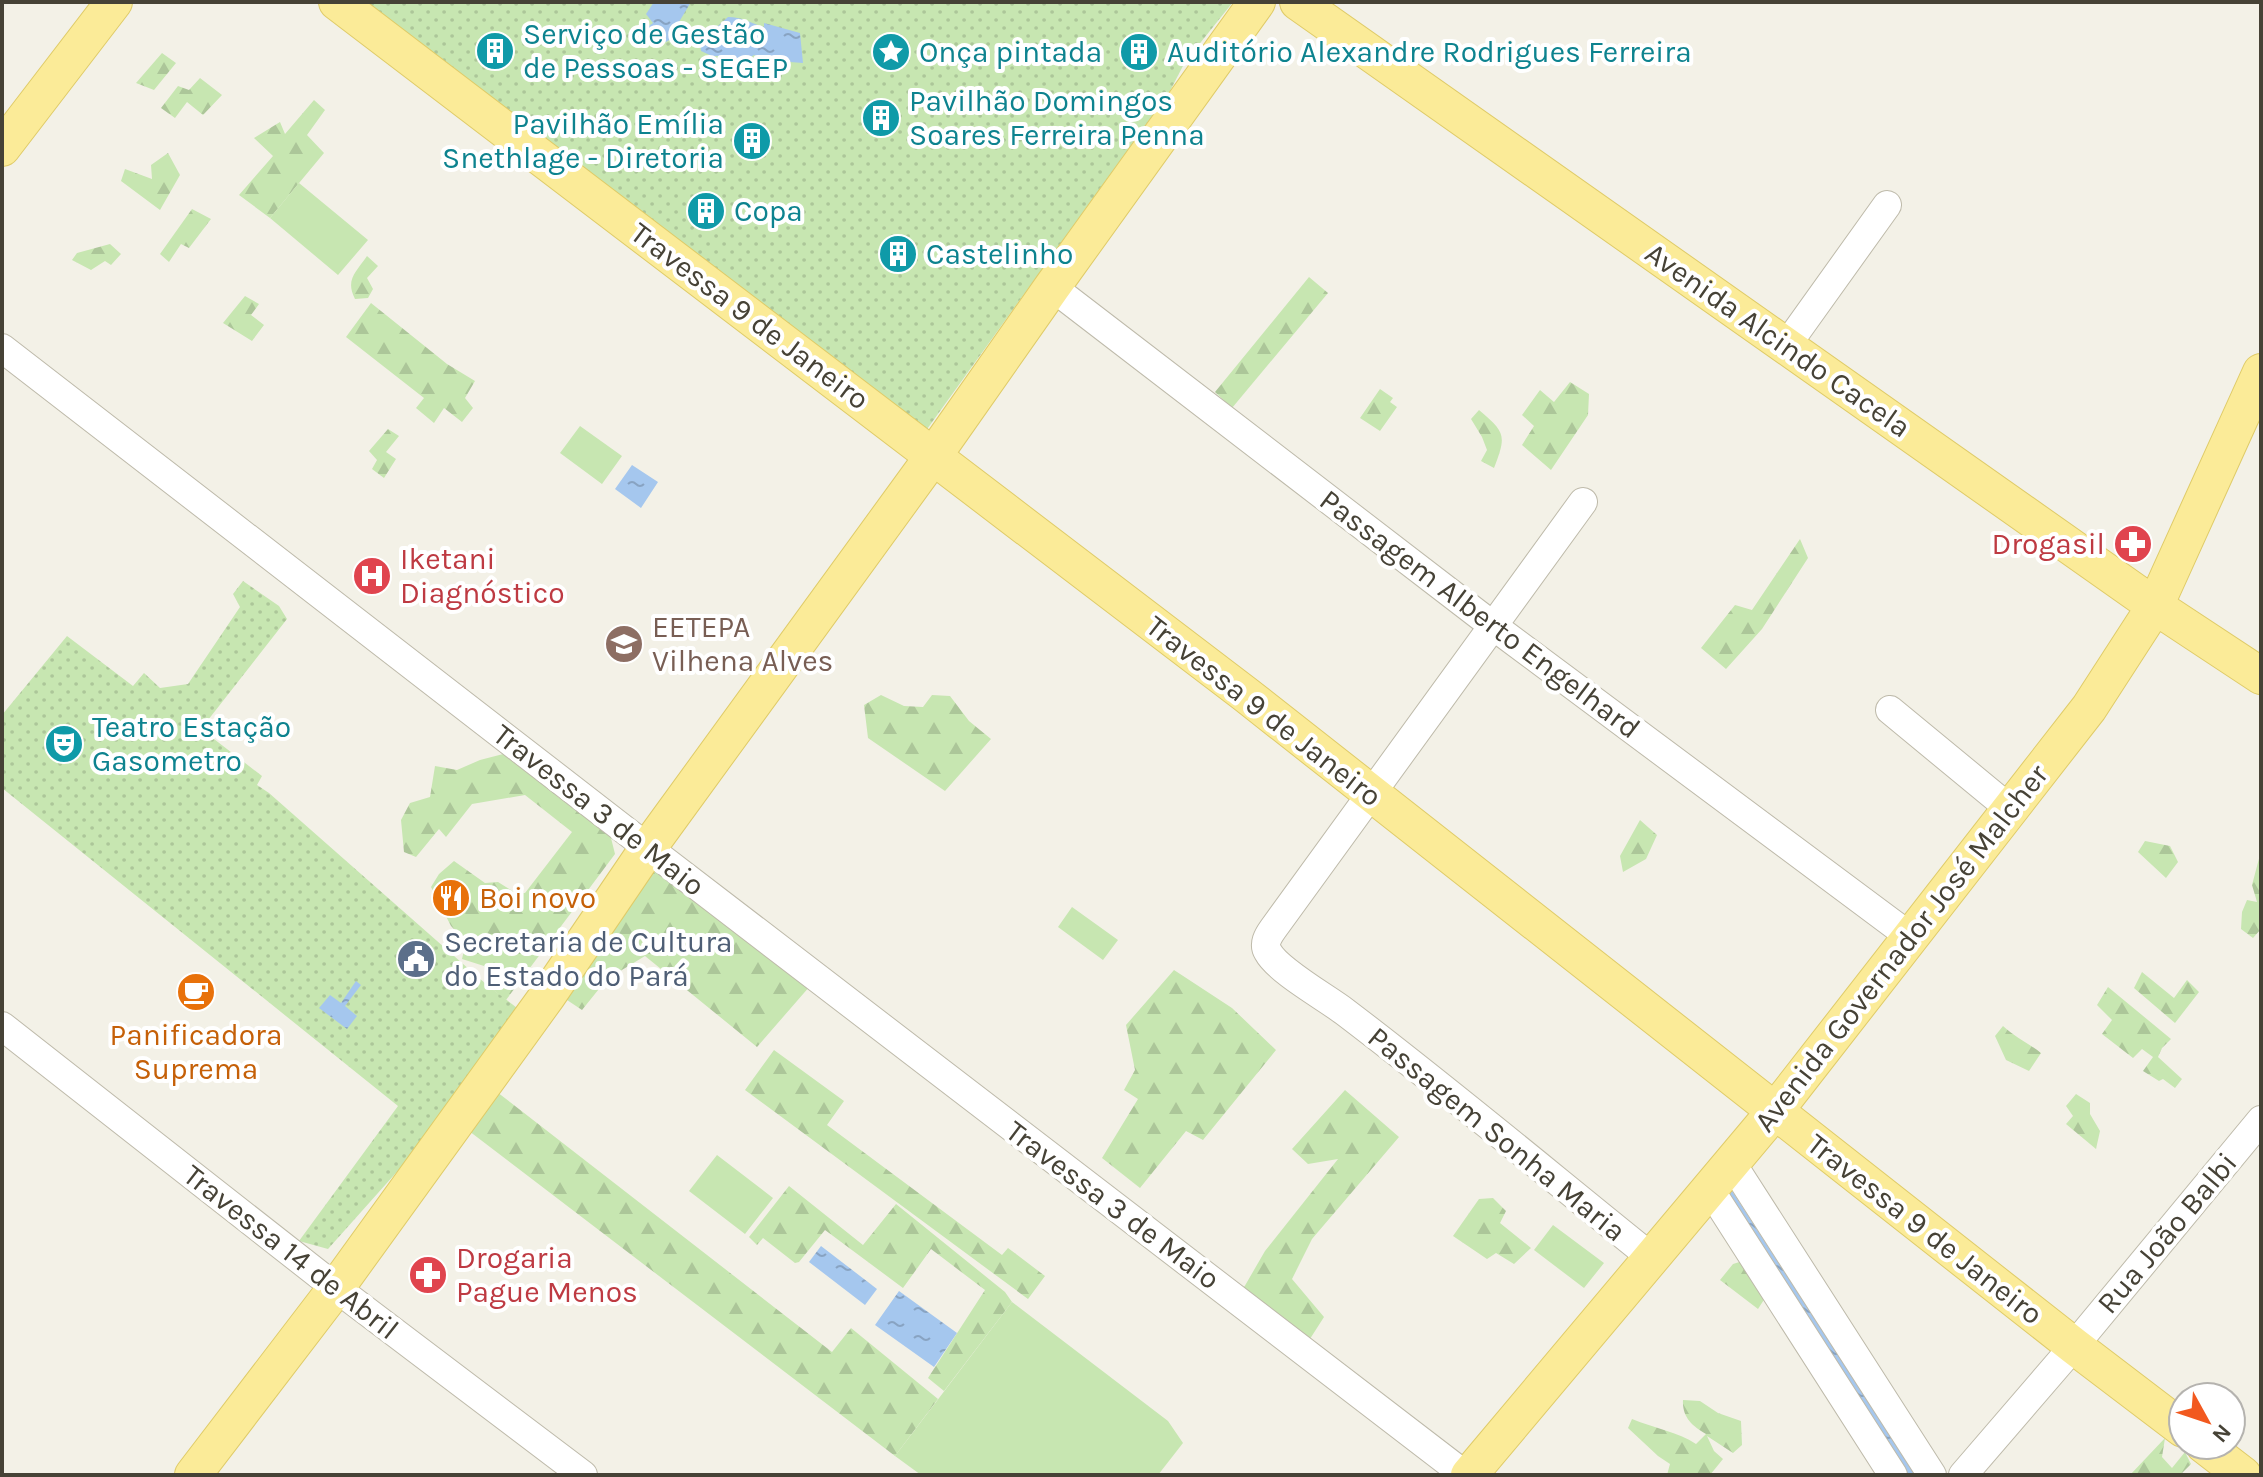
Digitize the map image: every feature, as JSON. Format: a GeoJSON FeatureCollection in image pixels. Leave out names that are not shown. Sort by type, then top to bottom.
{"type":"FeatureCollection","features":[{"type":"Feature","properties":{"kind":"main road"},"geometry":{"type":"LineString","coordinates":[[2,148],[114,2]]}},
{"type":"Feature","properties":{"kind":"main road","name":"Travessa 9 de Janeiro"},"geometry":{"type":"LineString","coordinates":[[337,2],[1245,694],[2167,1417]]}},
{"type":"Feature","properties":{"kind":"main road"},"geometry":{"type":"LineString","coordinates":[[193,1475],[336,1288],[548,995],[648,848],[934,455],[1257,2]]}},
{"type":"Feature","properties":{"kind":"main road","name":"Avenida Alcindo Cacela"},"geometry":{"type":"LineString","coordinates":[[1298,2],[2155,606],[2261,676]]}},
{"type":"Feature","properties":{"kind":"main road","name":"Avenida Governador José Malcher"},"geometry":{"type":"LineString","coordinates":[[1467,1475],[1775,1111],[2089,708],[2155,606],[2261,372]]}},
{"type":"Feature","properties":{"kind":"main road"},"geometry":{"type":"LineString","coordinates":[[2225,1461],[2243,1475]]}},
{"type":"Feature","properties":{"kind":"street"},"geometry":{"type":"LineString","coordinates":[[1786,346],[1887,205]]}},
{"type":"Feature","properties":{"kind":"street","name":"Passagem Alberto Engelhard"},"geometry":{"type":"LineString","coordinates":[[1052,287],[1492,625],[1912,938]]}},
{"type":"Feature","properties":{"kind":"street","name":"Travessa 3 de Maio"},"geometry":{"type":"LineString","coordinates":[[2,348],[648,848],[1467,1475]]}},
{"type":"Feature","properties":{"kind":"street"},"geometry":{"type":"LineString","coordinates":[[1371,795],[1583,502]]}},
{"type":"Feature","properties":{"kind":"street"},"geometry":{"type":"LineString","coordinates":[[1890,710],[2010,809]]}},
{"type":"Feature","properties":{"kind":"street","name":"Passagem Sonha Maria"},"geometry":{"type":"LineString","coordinates":[[1371,795],[1267,940],[1269,954],[1651,1257]]}},
{"type":"Feature","properties":{"kind":"street","name":"Travessa 14 de Abril"},"geometry":{"type":"LineString","coordinates":[[2,1026],[336,1288],[583,1475]]}},
{"type":"Feature","properties":{"kind":"street","name":"Rua João Balbi"},"geometry":{"type":"LineString","coordinates":[[1963,1475],[2261,1120]]}},
{"type":"Feature","properties":{"kind":"street"},"geometry":{"type":"LineString","coordinates":[[1720,1175],[1893,1475]]}},
{"type":"Feature","properties":{"kind":"street"},"geometry":{"type":"LineString","coordinates":[[1720,1175],[1932,1475]]}},
{"type":"Feature","properties":{"kind":"green space"},"geometry":{"type":"Polygon","coordinates":[[[363,2],[1233,2],[1185,62],[1170,91],[925,432],[363,2]]]}},
{"type":"Feature","properties":{"kind":"green space"},"geometry":{"type":"Polygon","coordinates":[[[162,53],[176,63],[154,90],[136,83],[162,53]]]}},
{"type":"Feature","properties":{"kind":"green space"},"geometry":{"type":"Polygon","coordinates":[[[200,78],[222,95],[203,115],[187,102],[175,118],[161,108],[178,86],[189,90],[200,78]]]}},
{"type":"Feature","properties":{"kind":"green space"},"geometry":{"type":"Polygon","coordinates":[[[314,100],[325,110],[307,135],[324,153],[270,218],[239,195],[273,156],[254,138],[280,122],[285,134],[314,100]]]}},
{"type":"Feature","properties":{"kind":"green space"},"geometry":{"type":"Polygon","coordinates":[[[168,153],[180,175],[160,210],[121,181],[125,169],[152,179],[151,165],[168,153]]]}},
{"type":"Feature","properties":{"kind":"green space"},"geometry":{"type":"Polygon","coordinates":[[[299,183],[368,240],[338,275],[270,218],[299,183]]]}},
{"type":"Feature","properties":{"kind":"green space"},"geometry":{"type":"Polygon","coordinates":[[[192,209],[211,219],[189,248],[181,244],[169,262],[160,254],[192,209]]]}},
{"type":"Feature","properties":{"kind":"green space"},"geometry":{"type":"Polygon","coordinates":[[[110,244],[121,254],[111,265],[105,261],[91,270],[72,260],[77,253],[110,244]]]}},
{"type":"Feature","properties":{"kind":"green space"},"geometry":{"type":"Polygon","coordinates":[[[367,256],[378,266],[367,278],[373,289],[368,298],[355,299],[352,281],[367,256]]]}},
{"type":"Feature","properties":{"kind":"green space"},"geometry":{"type":"Polygon","coordinates":[[[1309,277],[1328,293],[1232,408],[1215,392],[1309,277]]]}},
{"type":"Feature","properties":{"kind":"green space"},"geometry":{"type":"Polygon","coordinates":[[[245,296],[259,304],[251,315],[264,325],[252,341],[223,323],[245,296]]]}},
{"type":"Feature","properties":{"kind":"green space"},"geometry":{"type":"Polygon","coordinates":[[[371,303],[447,364],[475,381],[465,398],[473,408],[462,422],[444,408],[434,423],[416,408],[424,398],[346,337],[371,303]]]}},
{"type":"Feature","properties":{"kind":"green space"},"geometry":{"type":"Polygon","coordinates":[[[1570,382],[1589,394],[1588,415],[1551,470],[1522,445],[1534,426],[1522,415],[1540,390],[1554,402],[1570,382]]]}},
{"type":"Feature","properties":{"kind":"green space"},"geometry":{"type":"Polygon","coordinates":[[[1380,389],[1393,398],[1390,402],[1397,407],[1380,431],[1360,418],[1380,389]]]}},
{"type":"Feature","properties":{"kind":"green space"},"geometry":{"type":"Polygon","coordinates":[[[1479,410],[1499,429],[1501,435],[1501,448],[1494,468],[1481,461],[1487,450],[1471,419],[1479,410]]]}},
{"type":"Feature","properties":{"kind":"green space"},"geometry":{"type":"Polygon","coordinates":[[[580,426],[622,456],[602,484],[560,453],[580,426]]]}},
{"type":"Feature","properties":{"kind":"green space"},"geometry":{"type":"Polygon","coordinates":[[[388,429],[399,436],[386,452],[396,459],[384,478],[372,469],[377,460],[369,451],[388,429]]]}},
{"type":"Feature","properties":{"kind":"green space"},"geometry":{"type":"Polygon","coordinates":[[[1800,539],[1808,558],[1762,629],[1726,669],[1701,648],[1735,605],[1752,610],[1800,539]]]}},
{"type":"Feature","properties":{"kind":"green space"},"geometry":{"type":"Polygon","coordinates":[[[243,581],[279,606],[287,619],[201,729],[262,776],[257,785],[521,1011],[436,1128],[328,1249],[299,1241],[398,1106],[2,788],[2,715],[67,636],[133,686],[144,673],[160,688],[188,684],[240,607],[233,594],[243,581]]]}},
{"type":"Feature","properties":{"kind":"green space"},"geometry":{"type":"Polygon","coordinates":[[[881,695],[904,706],[923,707],[932,695],[950,696],[969,721],[991,739],[945,791],[868,738],[864,705],[881,695]]]}},
{"type":"Feature","properties":{"kind":"green space"},"geometry":{"type":"Polygon","coordinates":[[[507,753],[533,772],[559,798],[573,799],[608,826],[615,854],[506,1000],[487,985],[484,966],[462,959],[466,941],[451,926],[431,887],[439,874],[454,861],[485,883],[498,882],[514,892],[525,893],[572,832],[525,795],[472,804],[446,837],[439,829],[416,857],[404,852],[401,820],[410,803],[430,797],[435,766],[457,770],[507,753]]]}},
{"type":"Feature","properties":{"kind":"green space"},"geometry":{"type":"Polygon","coordinates":[[[1640,820],[1657,835],[1646,859],[1623,872],[1620,856],[1640,820]]]}},
{"type":"Feature","properties":{"kind":"green space"},"geometry":{"type":"Polygon","coordinates":[[[2145,841],[2170,846],[2178,862],[2166,878],[2138,852],[2145,841]]]}},
{"type":"Feature","properties":{"kind":"green space"},"geometry":{"type":"Polygon","coordinates":[[[2261,851],[2261,929],[2253,938],[2241,929],[2242,912],[2247,900],[2257,902],[2252,885],[2261,851]]]}},
{"type":"Feature","properties":{"kind":"green space"},"geometry":{"type":"Polygon","coordinates":[[[659,857],[817,978],[757,1047],[645,956],[607,979],[582,1010],[555,992],[659,857]]]}},
{"type":"Feature","properties":{"kind":"green space"},"geometry":{"type":"Polygon","coordinates":[[[1072,907],[1118,940],[1103,960],[1058,927],[1072,907]]]}},
{"type":"Feature","properties":{"kind":"green space"},"geometry":{"type":"Polygon","coordinates":[[[1174,970],[1232,1008],[1276,1050],[1203,1140],[1186,1131],[1140,1188],[1102,1158],[1138,1099],[1124,1090],[1135,1070],[1126,1025],[1174,970]]]}},
{"type":"Feature","properties":{"kind":"green space"},"geometry":{"type":"Polygon","coordinates":[[[2142,972],[2174,998],[2187,980],[2199,992],[2175,1023],[2134,988],[2142,972]]]}},
{"type":"Feature","properties":{"kind":"green space"},"geometry":{"type":"Polygon","coordinates":[[[2108,987],[2171,1039],[2158,1057],[2182,1079],[2175,1088],[2143,1071],[2153,1057],[2142,1049],[2133,1058],[2102,1034],[2112,1020],[2097,1005],[2108,987]]]}},
{"type":"Feature","properties":{"kind":"green space"},"geometry":{"type":"Polygon","coordinates":[[[2003,1026],[2041,1053],[2029,1071],[2006,1060],[1995,1036],[2003,1026]]]}},
{"type":"Feature","properties":{"kind":"green space"},"geometry":{"type":"Polygon","coordinates":[[[774,1050],[844,1101],[827,1125],[1002,1255],[1008,1248],[1045,1276],[1028,1299],[745,1090],[774,1050]]]}},
{"type":"Feature","properties":{"kind":"green space"},"geometry":{"type":"Polygon","coordinates":[[[1345,1090],[1399,1137],[1312,1239],[1292,1279],[1324,1317],[1308,1342],[1243,1289],[1265,1251],[1338,1159],[1308,1164],[1292,1149],[1345,1090]]]}},
{"type":"Feature","properties":{"kind":"green space"},"geometry":{"type":"Polygon","coordinates":[[[497,1092],[832,1352],[851,1328],[938,1399],[895,1456],[469,1131],[497,1092]]]}},
{"type":"Feature","properties":{"kind":"green space"},"geometry":{"type":"Polygon","coordinates":[[[2076,1094],[2090,1103],[2090,1114],[2100,1131],[2096,1149],[2066,1124],[2073,1116],[2066,1106],[2076,1094]]]}},
{"type":"Feature","properties":{"kind":"green space"},"geometry":{"type":"Polygon","coordinates":[[[717,1155],[773,1198],[745,1234],[689,1191],[717,1155]]]}},
{"type":"Feature","properties":{"kind":"green space"},"geometry":{"type":"Polygon","coordinates":[[[789,1186],[863,1245],[896,1204],[1005,1292],[1012,1302],[944,1391],[928,1378],[985,1290],[931,1249],[903,1288],[825,1230],[795,1263],[763,1238],[757,1245],[749,1237],[789,1186]]]}},
{"type":"Feature","properties":{"kind":"green space"},"geometry":{"type":"Polygon","coordinates":[[[1493,1198],[1506,1211],[1500,1223],[1531,1248],[1514,1264],[1496,1253],[1487,1259],[1453,1236],[1479,1199],[1493,1198]]]}},
{"type":"Feature","properties":{"kind":"green space"},"geometry":{"type":"Polygon","coordinates":[[[1553,1225],[1604,1263],[1584,1288],[1534,1250],[1553,1225]]]}},
{"type":"Feature","properties":{"kind":"green space"},"geometry":{"type":"Polygon","coordinates":[[[1749,1259],[1767,1295],[1758,1309],[1720,1280],[1733,1264],[1749,1259]]]}},
{"type":"Feature","properties":{"kind":"green space"},"geometry":{"type":"Polygon","coordinates":[[[1012,1302],[1168,1421],[1183,1443],[1158,1475],[921,1475],[895,1456],[1012,1302]]]}},
{"type":"Feature","properties":{"kind":"green space"},"geometry":{"type":"Polygon","coordinates":[[[1683,1400],[1700,1401],[1718,1413],[1741,1421],[1742,1445],[1733,1453],[1707,1436],[1714,1451],[1723,1459],[1710,1475],[1667,1475],[1670,1464],[1628,1428],[1632,1419],[1696,1444],[1706,1434],[1689,1420],[1683,1400]]]}},
{"type":"Feature","properties":{"kind":"green space"},"geometry":{"type":"Polygon","coordinates":[[[2165,1438],[2162,1457],[2172,1468],[2178,1461],[2190,1461],[2191,1464],[2180,1475],[2130,1475],[2165,1438]]]}},
{"type":"Feature","properties":{"kind":"water"},"geometry":{"type":"Polygon","coordinates":[[[654,2],[691,2],[679,22],[676,36],[666,42],[646,35],[646,28],[653,23],[646,14],[654,2]]]}},
{"type":"Feature","properties":{"kind":"water"},"geometry":{"type":"Polygon","coordinates":[[[728,17],[800,33],[803,63],[765,60],[754,55],[731,69],[724,66],[721,56],[701,51],[700,42],[728,17]]]}},
{"type":"Feature","properties":{"kind":"water"},"geometry":{"type":"Polygon","coordinates":[[[632,465],[658,482],[641,508],[615,489],[632,465]]]}},
{"type":"Feature","properties":{"kind":"water"},"geometry":{"type":"Polygon","coordinates":[[[356,981],[361,985],[345,1006],[357,1016],[347,1029],[319,1008],[330,995],[341,1003],[356,981]]]}},
{"type":"Feature","properties":{"kind":"water"},"geometry":{"type":"Polygon","coordinates":[[[1723,1177],[1916,1475],[1901,1475],[1711,1190],[1723,1177]]]}},
{"type":"Feature","properties":{"kind":"water"},"geometry":{"type":"Polygon","coordinates":[[[821,1246],[877,1289],[865,1305],[809,1262],[821,1246]]]}},
{"type":"Feature","properties":{"kind":"water"},"geometry":{"type":"Polygon","coordinates":[[[899,1291],[957,1333],[934,1367],[875,1325],[899,1291]]]}},
{"type":"Feature","properties":{"kind":"place","name":"Serviço de Gestão de Pessoas - SEGEP"},"geometry":{"type":"Point","coordinates":[495,51]}},
{"type":"Feature","properties":{"kind":"place","name":"Onça pintada"},"geometry":{"type":"Point","coordinates":[891,52]}},
{"type":"Feature","properties":{"kind":"place","name":"Auditório Alexandre Rodrigues Ferreira"},"geometry":{"type":"Point","coordinates":[1139,52]}},
{"type":"Feature","properties":{"kind":"place","name":"Pavilhão Domingos Soares Ferreira Penna"},"geometry":{"type":"Point","coordinates":[881,118]}},
{"type":"Feature","properties":{"kind":"place","name":"Pavilhão Emília Snethlage - Diretoria"},"geometry":{"type":"Point","coordinates":[752,141]}},
{"type":"Feature","properties":{"kind":"place","name":"Copa"},"geometry":{"type":"Point","coordinates":[706,211]}},
{"type":"Feature","properties":{"kind":"place","name":"Castelinho"},"geometry":{"type":"Point","coordinates":[898,254]}},
{"type":"Feature","properties":{"kind":"place","name":"Drogasil"},"geometry":{"type":"Point","coordinates":[2133,544]}},
{"type":"Feature","properties":{"kind":"place","name":"Iketani Diagnóstico"},"geometry":{"type":"Point","coordinates":[372,576]}},
{"type":"Feature","properties":{"kind":"place","name":"EETEPA Vilhena Alves"},"geometry":{"type":"Point","coordinates":[624,644]}},
{"type":"Feature","properties":{"kind":"place","name":"Teatro Estação Gasometro"},"geometry":{"type":"Point","coordinates":[64,744]}},
{"type":"Feature","properties":{"kind":"place","name":"Boi novo"},"geometry":{"type":"Point","coordinates":[451,898]}},
{"type":"Feature","properties":{"kind":"place","name":"Secretaria de Cultura do Estado do Pará"},"geometry":{"type":"Point","coordinates":[416,959]}},
{"type":"Feature","properties":{"kind":"place","name":"Panificadora Suprema"},"geometry":{"type":"Point","coordinates":[196,992]}},
{"type":"Feature","properties":{"kind":"place","name":"Drogaria Pague Menos"},"geometry":{"type":"Point","coordinates":[428,1275]}}]}
